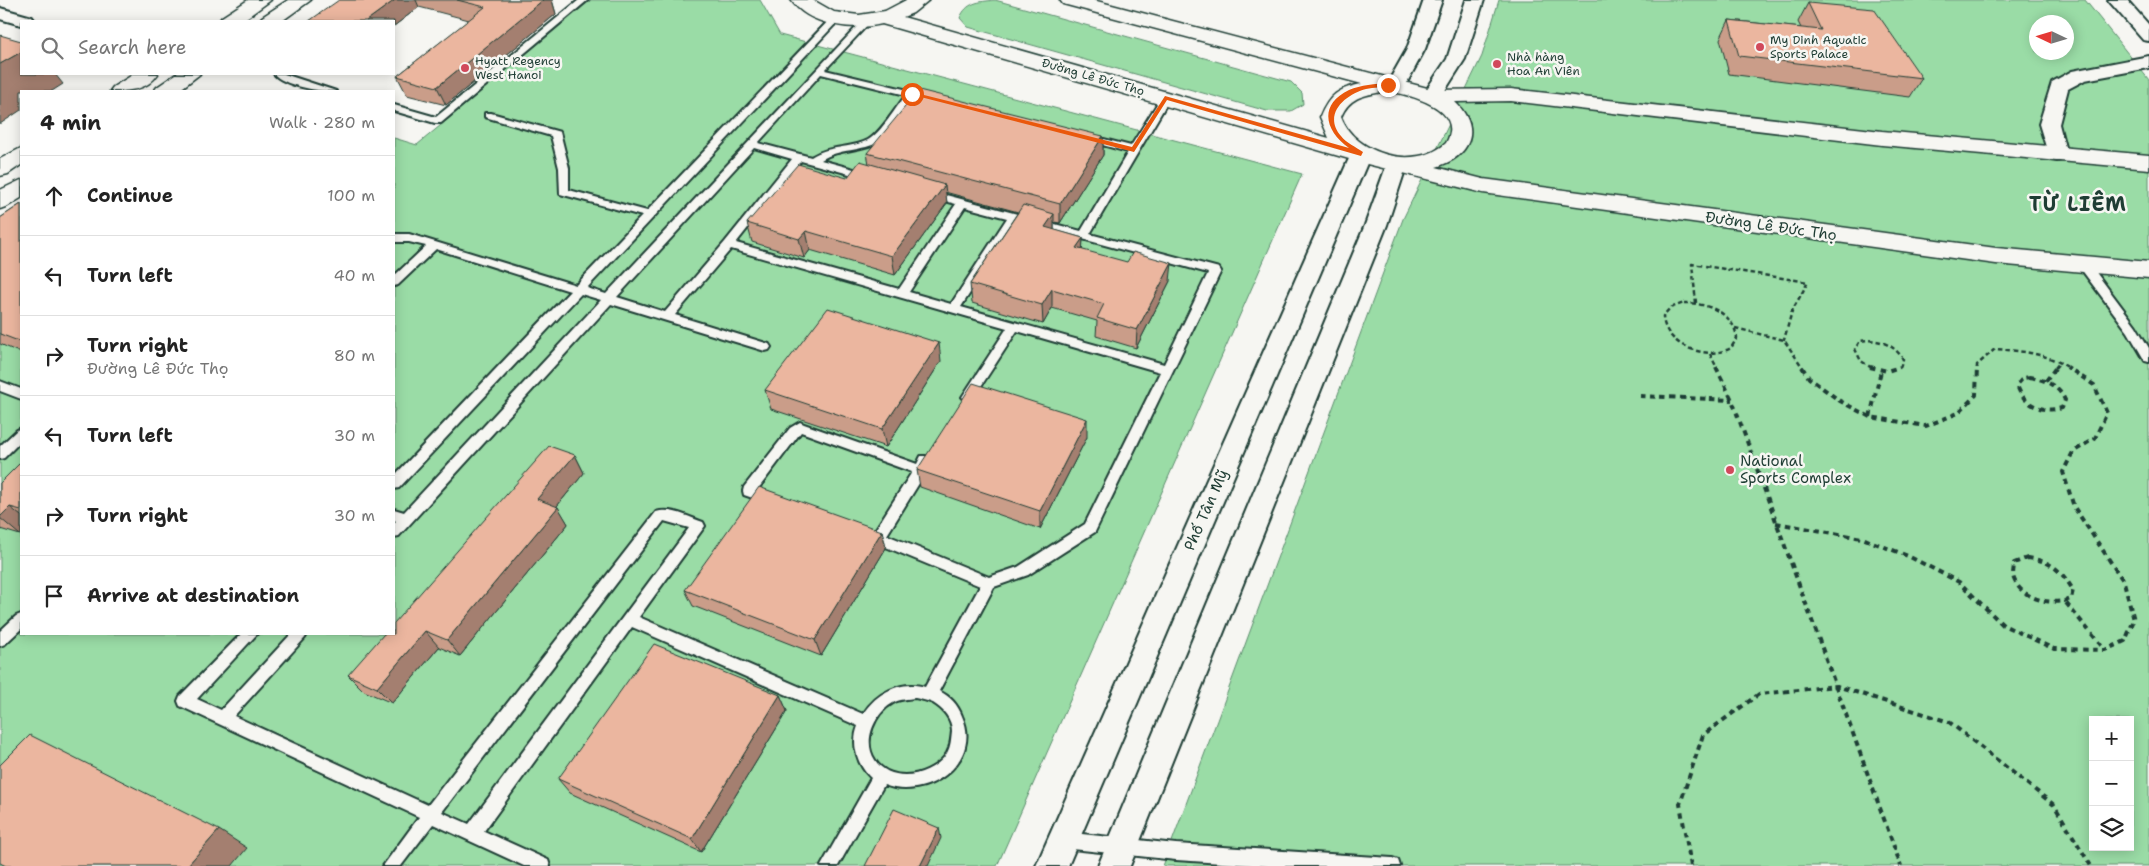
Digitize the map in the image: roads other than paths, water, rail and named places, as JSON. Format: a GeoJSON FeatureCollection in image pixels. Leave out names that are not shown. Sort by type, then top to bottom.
{"type":"FeatureCollection","features":[{"type":"Feature","properties":{"kind":"main road"},"geometry":{"type":"LineString","coordinates":[[231,20],[262,0]]}},
{"type":"Feature","properties":{"kind":"main road"},"geometry":{"type":"LineString","coordinates":[[271,20],[301,0]]}},
{"type":"Feature","properties":{"kind":"main road","name":"Đường Lê Đức Thọ"},"geometry":{"type":"LineString","coordinates":[[801,0],[809,8],[836,18],[876,19],[1361,154]]}},
{"type":"Feature","properties":{"kind":"main road"},"geometry":{"type":"LineString","coordinates":[[876,19],[899,12],[919,0]]}},
{"type":"Feature","properties":{"kind":"main road"},"geometry":{"type":"LineString","coordinates":[[1070,0],[1409,88],[1432,96],[1445,104],[1456,116],[1462,129],[1459,142],[1450,153],[1434,161],[1414,165],[1397,164],[1371,159],[1338,138],[1331,125],[1331,112],[1338,101],[1350,92],[1368,86],[1396,86]]}},
{"type":"Feature","properties":{"kind":"main road"},"geometry":{"type":"LineString","coordinates":[[122,90],[146,75]]}},
{"type":"Feature","properties":{"kind":"main road"},"geometry":{"type":"LineString","coordinates":[[166,90],[188,75]]}},
{"type":"Feature","properties":{"kind":"main road"},"geometry":{"type":"LineString","coordinates":[[1432,96],[1511,95],[1882,138],[2149,162]]}},
{"type":"Feature","properties":{"kind":"main road"},"geometry":{"type":"LineString","coordinates":[[0,169],[20,157]]}},
{"type":"Feature","properties":{"kind":"main road","name":"Đường Lê Đức Thọ"},"geometry":{"type":"LineString","coordinates":[[1397,164],[1483,186],[1931,248],[2086,266],[2149,270]]}},
{"type":"Feature","properties":{"kind":"main road"},"geometry":{"type":"LineString","coordinates":[[0,201],[20,188]]}},
{"type":"Feature","properties":{"kind":"street"},"geometry":{"type":"LineString","coordinates":[[0,5],[8,0]]}},
{"type":"Feature","properties":{"kind":"street"},"geometry":{"type":"LineString","coordinates":[[1396,86],[1416,49],[1433,0]]}},
{"type":"Feature","properties":{"kind":"street"},"geometry":{"type":"LineString","coordinates":[[1432,96],[1456,59],[1475,0]]}},
{"type":"Feature","properties":{"kind":"street"},"geometry":{"type":"LineString","coordinates":[[2117,0],[2149,36]]}},
{"type":"Feature","properties":{"kind":"street"},"geometry":{"type":"LineString","coordinates":[[0,13],[23,20]]}},
{"type":"Feature","properties":{"kind":"street"},"geometry":{"type":"LineString","coordinates":[[2057,155],[2049,124],[2059,86],[2079,75],[2149,62]]}},
{"type":"Feature","properties":{"kind":"street","name":"Phố Tân Mỹ"},"geometry":{"type":"LineString","coordinates":[[1052,866],[1361,154]]}},
{"type":"Feature","properties":{"kind":"street"},"geometry":{"type":"LineString","coordinates":[[1118,856],[1376,225],[1397,164]]}},
{"type":"Feature","properties":{"kind":"lane"},"geometry":{"type":"LineString","coordinates":[[395,108],[438,120],[584,0]]}},
{"type":"Feature","properties":{"kind":"lane"},"geometry":{"type":"LineString","coordinates":[[395,483],[836,18]]}},
{"type":"Feature","properties":{"kind":"lane"},"geometry":{"type":"LineString","coordinates":[[395,529],[400,516],[610,298],[818,71],[876,19]]}},
{"type":"Feature","properties":{"kind":"lane"},"geometry":{"type":"LineString","coordinates":[[818,71],[941,101]]}},
{"type":"Feature","properties":{"kind":"lane"},"geometry":{"type":"LineString","coordinates":[[280,75],[283,78],[327,90]]}},
{"type":"Feature","properties":{"kind":"lane"},"geometry":{"type":"LineString","coordinates":[[813,161],[827,151],[870,144],[877,139],[912,94]]}},
{"type":"Feature","properties":{"kind":"lane"},"geometry":{"type":"LineString","coordinates":[[1084,235],[1165,98]]}},
{"type":"Feature","properties":{"kind":"lane"},"geometry":{"type":"LineString","coordinates":[[488,115],[556,134],[564,168],[564,192],[650,215]]}},
{"type":"Feature","properties":{"kind":"lane"},"geometry":{"type":"LineString","coordinates":[[1076,135],[1134,150]]}},
{"type":"Feature","properties":{"kind":"lane"},"geometry":{"type":"LineString","coordinates":[[751,144],[878,179]]}},
{"type":"Feature","properties":{"kind":"lane"},"geometry":{"type":"LineString","coordinates":[[668,316],[729,245],[799,157]]}},
{"type":"Feature","properties":{"kind":"lane"},"geometry":{"type":"LineString","coordinates":[[916,189],[1215,271],[1090,528],[1023,570],[989,583],[930,693]]}},
{"type":"Feature","properties":{"kind":"lane"},"geometry":{"type":"LineString","coordinates":[[902,294],[963,202]]}},
{"type":"Feature","properties":{"kind":"lane"},"geometry":{"type":"LineString","coordinates":[[954,309],[1014,216]]}},
{"type":"Feature","properties":{"kind":"lane"},"geometry":{"type":"LineString","coordinates":[[395,238],[409,238],[434,244],[766,347]]}},
{"type":"Feature","properties":{"kind":"lane"},"geometry":{"type":"LineString","coordinates":[[395,281],[434,244]]}},
{"type":"Feature","properties":{"kind":"lane"},"geometry":{"type":"LineString","coordinates":[[729,245],[1166,369]]}},
{"type":"Feature","properties":{"kind":"lane"},"geometry":{"type":"LineString","coordinates":[[2086,266],[2132,329],[2149,358]]}},
{"type":"Feature","properties":{"kind":"lane"},"geometry":{"type":"LineString","coordinates":[[958,412],[1014,326]]}},
{"type":"Feature","properties":{"kind":"lane"},"geometry":{"type":"LineString","coordinates":[[0,386],[20,394]]}},
{"type":"Feature","properties":{"kind":"lane"},"geometry":{"type":"LineString","coordinates":[[786,504],[749,491],[794,431],[800,427],[920,470]]}},
{"type":"Feature","properties":{"kind":"lane"},"geometry":{"type":"LineString","coordinates":[[0,454],[20,434]]}},
{"type":"Feature","properties":{"kind":"lane"},"geometry":{"type":"LineString","coordinates":[[878,537],[931,453]]}},
{"type":"Feature","properties":{"kind":"lane"},"geometry":{"type":"LineString","coordinates":[[391,866],[661,516],[670,516],[698,526],[472,834]]}},
{"type":"Feature","properties":{"kind":"lane"},"geometry":{"type":"LineString","coordinates":[[859,530],[989,583]]}},
{"type":"Feature","properties":{"kind":"lane"},"geometry":{"type":"LineString","coordinates":[[630,620],[866,722]]}},
{"type":"Feature","properties":{"kind":"lane"},"geometry":{"type":"LineString","coordinates":[[0,640],[20,621]]}},
{"type":"Feature","properties":{"kind":"lane"},"geometry":{"type":"LineString","coordinates":[[249,635],[185,701],[542,866]]}},
{"type":"Feature","properties":{"kind":"lane"},"geometry":{"type":"LineString","coordinates":[[223,718],[299,635]]}},
{"type":"Feature","properties":{"kind":"lane"},"geometry":{"type":"LineString","coordinates":[[915,691],[930,693],[944,700],[954,710],[960,725],[960,740],[955,756],[944,769],[930,778],[913,783],[896,782],[881,776],[870,766],[863,752],[862,737],[866,722],[874,710],[886,700],[900,693],[915,691]]}},
{"type":"Feature","properties":{"kind":"lane"},"geometry":{"type":"LineString","coordinates":[[829,866],[881,776]]}},
{"type":"Feature","properties":{"kind":"lane"},"geometry":{"type":"LineString","coordinates":[[1063,840],[1118,856],[1176,852],[1392,866]]}},
{"type":"Feature","properties":{"kind":"place","name":"My Dinh Aquatic Sports Palace"},"geometry":{"type":"Point","coordinates":[1760,47]}},
{"type":"Feature","properties":{"kind":"place","name":"Nhà hàng Hoa An Viên"},"geometry":{"type":"Point","coordinates":[1497,64]}},
{"type":"Feature","properties":{"kind":"place","name":"Hyatt Regency West Hanoi"},"geometry":{"type":"Point","coordinates":[465,68]}},
{"type":"Feature","properties":{"kind":"place","name":"National Sports Complex"},"geometry":{"type":"Point","coordinates":[1730,470]}},
{"type":"Feature","properties":{"kind":"district","name":"TỪ LIÊM"},"geometry":{"type":"Point","coordinates":[2078,204]}}]}
